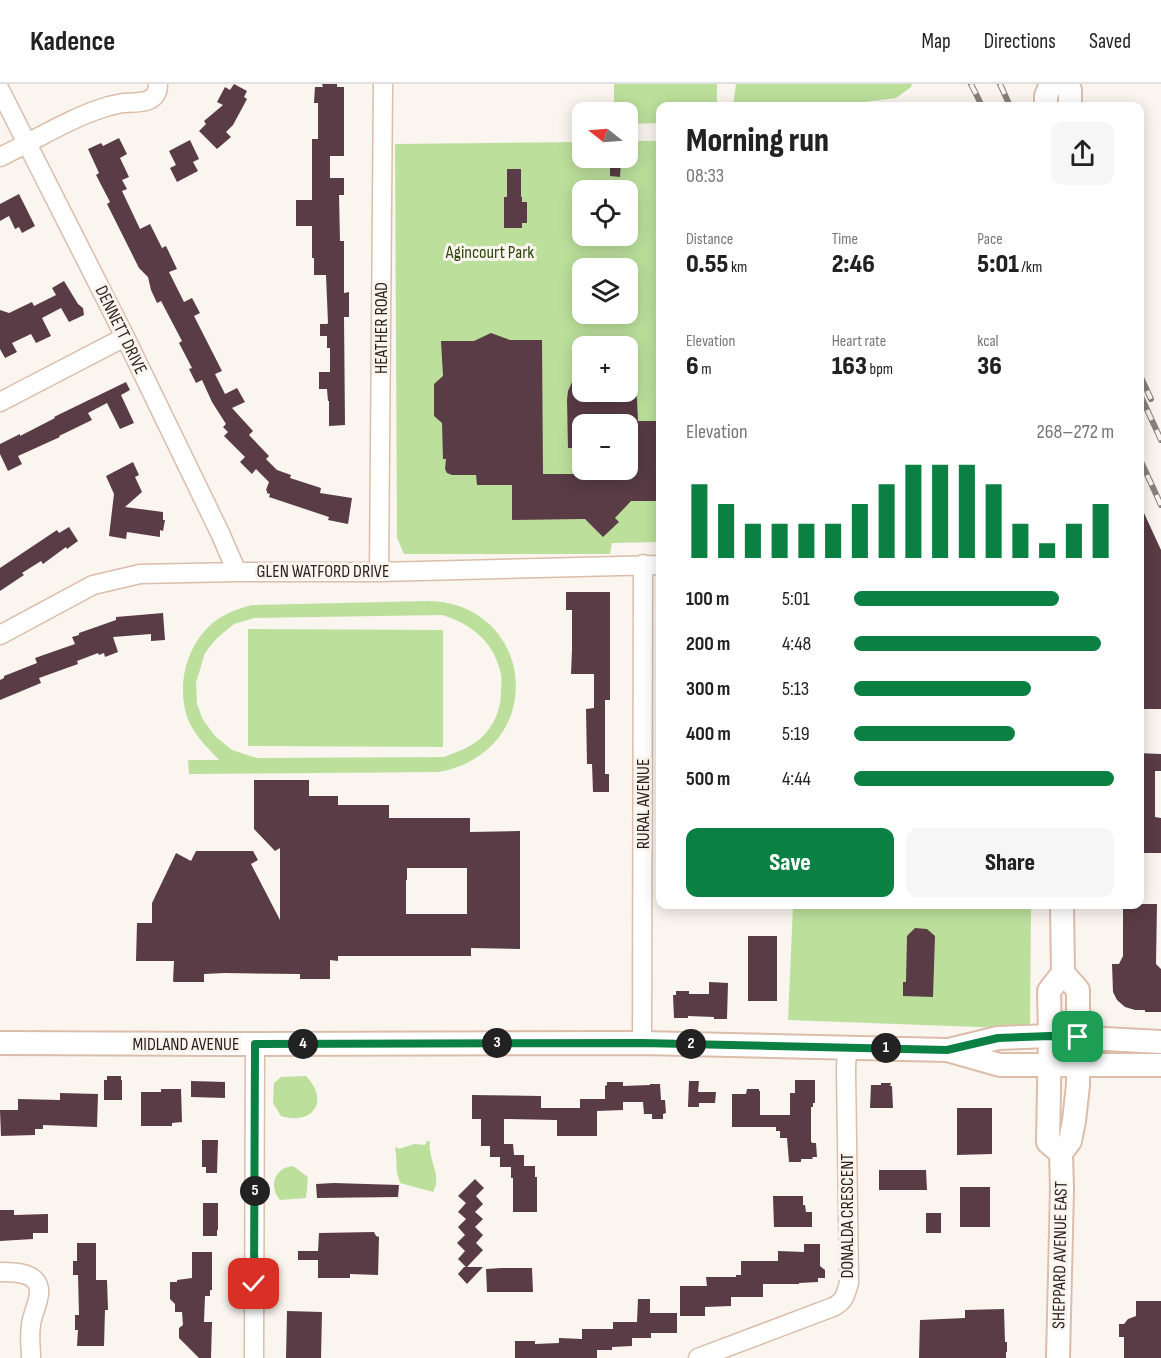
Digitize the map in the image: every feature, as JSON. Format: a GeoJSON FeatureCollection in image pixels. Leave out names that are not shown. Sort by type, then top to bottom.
{"type":"FeatureCollection","features":[{"type":"Feature","properties":{"kind":"main road"},"geometry":{"type":"LineString","coordinates":[[1046,102],[1051,84]]}},
{"type":"Feature","properties":{"kind":"main road"},"geometry":{"type":"LineString","coordinates":[[1067,84],[1070,90],[1070,102]]}},
{"type":"Feature","properties":{"kind":"main road","name":"SHEPPARD AVENUE EAST"},"geometry":{"type":"LineString","coordinates":[[1061,1152],[1048,1142],[1049,991],[1063,973],[1062,909]]}},
{"type":"Feature","properties":{"kind":"main road","name":"SHEPPARD AVENUE EAST"},"geometry":{"type":"LineString","coordinates":[[1058,1358],[1061,1152],[1070,1142],[1078,1085],[1078,990],[1063,973]]}},
{"type":"Feature","properties":{"kind":"main road","name":"MIDLAND AVENUE"},"geometry":{"type":"LineString","coordinates":[[947,1050],[998,1038],[1050,1036],[1161,1042]]}},
{"type":"Feature","properties":{"kind":"main road","name":"MIDLAND AVENUE"},"geometry":{"type":"LineString","coordinates":[[0,1043],[642,1043],[947,1050],[1000,1065],[1161,1065]]}},
{"type":"Feature","properties":{"kind":"street"},"geometry":{"type":"LineString","coordinates":[[0,157],[100,109],[153,98],[158,84]]}},
{"type":"Feature","properties":{"kind":"street","name":"HEATHER ROAD"},"geometry":{"type":"LineString","coordinates":[[379,572],[383,84]]}},
{"type":"Feature","properties":{"kind":"street","name":"DENNETT DRIVE"},"geometry":{"type":"LineString","coordinates":[[0,90],[125,337],[237,572]]}},
{"type":"Feature","properties":{"kind":"street"},"geometry":{"type":"LineString","coordinates":[[0,402],[125,337]]}},
{"type":"Feature","properties":{"kind":"street","name":"GLEN WATFORD DRIVE"},"geometry":{"type":"LineString","coordinates":[[0,635],[93,585],[140,574],[379,572],[652,564]]}},
{"type":"Feature","properties":{"kind":"street","name":"RURAL AVENUE"},"geometry":{"type":"LineString","coordinates":[[642,1043],[652,564]]}},
{"type":"Feature","properties":{"kind":"street"},"geometry":{"type":"LineString","coordinates":[[254,1358],[255,1044]]}},
{"type":"Feature","properties":{"kind":"street","name":"DONALDA CRESCENT"},"geometry":{"type":"LineString","coordinates":[[698,1358],[833,1307],[844,1298],[849,1283],[847,1047]]}},
{"type":"Feature","properties":{"kind":"street"},"geometry":{"type":"LineString","coordinates":[[0,1272],[17,1272],[30,1276],[38,1284],[39,1293],[31,1324],[31,1358]]}},
{"type":"Feature","properties":{"kind":"green space"},"geometry":{"type":"Polygon","coordinates":[[[614,84],[717,84],[717,102],[656,102],[656,123],[638,124],[638,102],[614,102],[614,84]]]}},
{"type":"Feature","properties":{"kind":"green space"},"geometry":{"type":"Polygon","coordinates":[[[736,84],[912,84],[896,98],[864,102],[734,102],[736,84]]]}},
{"type":"Feature","properties":{"kind":"green space","name":"Agincourt Park"},"geometry":{"type":"Polygon","coordinates":[[[638,141],[656,141],[656,542],[612,543],[610,554],[404,554],[397,538],[395,144],[572,142],[572,168],[638,168],[638,141]]]}},
{"type":"Feature","properties":{"kind":"green space"},"geometry":{"type":"Polygon","coordinates":[[[428,601],[464,608],[491,626],[508,650],[516,679],[513,709],[499,737],[475,759],[439,772],[189,774],[188,760],[219,760],[196,734],[185,710],[183,681],[191,653],[207,628],[218,619],[252,605],[428,601]],[[442,615],[254,618],[234,624],[217,638],[205,653],[196,683],[197,704],[203,720],[216,737],[232,750],[257,758],[444,757],[468,747],[486,733],[496,717],[501,698],[501,674],[493,653],[472,629],[442,615]]]}},
{"type":"Feature","properties":{"kind":"green space"},"geometry":{"type":"Polygon","coordinates":[[[248,629],[443,630],[443,747],[248,746],[248,629]]]}},
{"type":"Feature","properties":{"kind":"green space"},"geometry":{"type":"Polygon","coordinates":[[[793,909],[1031,909],[1030,1029],[788,1020],[793,909]]]}},
{"type":"Feature","properties":{"kind":"green space"},"geometry":{"type":"Polygon","coordinates":[[[306,1076],[317,1094],[314,1109],[302,1117],[281,1116],[273,1103],[274,1083],[281,1077],[306,1076]]]}},
{"type":"Feature","properties":{"kind":"green space"},"geometry":{"type":"Polygon","coordinates":[[[427,1141],[430,1141],[436,1173],[436,1186],[433,1192],[400,1183],[397,1173],[396,1147],[399,1149],[414,1144],[425,1145],[427,1141]]]}},
{"type":"Feature","properties":{"kind":"green space"},"geometry":{"type":"Polygon","coordinates":[[[293,1166],[308,1177],[306,1198],[280,1200],[274,1188],[276,1176],[286,1167],[293,1166]]]}},
{"type":"Feature","properties":{"kind":"building"},"geometry":{"type":"Polygon","coordinates":[[[234,84],[247,91],[244,97],[247,99],[233,125],[226,132],[231,137],[217,149],[199,131],[206,124],[204,121],[223,105],[217,102],[225,87],[230,90],[234,84]]]}},
{"type":"Feature","properties":{"kind":"building"},"geometry":{"type":"Polygon","coordinates":[[[322,84],[337,84],[337,87],[344,87],[344,156],[330,156],[330,178],[344,178],[344,195],[339,195],[340,241],[344,241],[344,293],[349,292],[349,317],[344,317],[345,425],[329,426],[327,389],[319,389],[319,372],[330,372],[330,348],[327,348],[327,336],[320,336],[320,324],[328,323],[326,275],[314,275],[312,226],[296,226],[296,200],[312,200],[312,139],[318,139],[318,103],[314,103],[315,87],[323,87],[322,84]]]}},
{"type":"Feature","properties":{"kind":"building"},"geometry":{"type":"Polygon","coordinates":[[[119,138],[127,154],[120,158],[129,177],[122,180],[127,189],[122,191],[140,229],[150,224],[162,248],[166,246],[177,269],[169,272],[184,302],[192,298],[200,313],[194,316],[222,371],[215,374],[225,394],[237,388],[245,402],[232,408],[253,431],[249,435],[269,456],[266,459],[277,470],[291,475],[290,478],[321,488],[320,493],[352,498],[348,524],[328,520],[329,517],[269,497],[270,494],[266,490],[269,482],[256,469],[252,474],[240,462],[245,457],[224,436],[228,432],[223,427],[226,424],[202,380],[196,383],[189,369],[192,368],[179,343],[182,341],[161,301],[157,303],[148,277],[139,268],[107,204],[110,202],[96,175],[99,173],[88,149],[101,143],[103,146],[119,138]]]}},
{"type":"Feature","properties":{"kind":"building"},"geometry":{"type":"Polygon","coordinates":[[[190,140],[199,159],[193,162],[198,171],[177,182],[170,168],[176,165],[169,151],[190,140]]]}},
{"type":"Feature","properties":{"kind":"building"},"geometry":{"type":"Polygon","coordinates":[[[610,168],[620,168],[620,177],[610,176],[610,168]]]}},
{"type":"Feature","properties":{"kind":"building"},"geometry":{"type":"Polygon","coordinates":[[[507,169],[521,169],[521,197],[522,202],[527,202],[527,223],[522,223],[522,228],[504,228],[507,169]]]}},
{"type":"Feature","properties":{"kind":"building"},"geometry":{"type":"Polygon","coordinates":[[[19,194],[35,226],[22,233],[19,227],[15,229],[9,216],[0,221],[0,204],[19,194]]]}},
{"type":"Feature","properties":{"kind":"building"},"geometry":{"type":"Polygon","coordinates":[[[64,281],[83,308],[84,315],[69,322],[61,308],[42,318],[51,336],[36,343],[31,334],[12,343],[17,352],[5,358],[0,349],[0,310],[9,313],[32,302],[34,306],[56,295],[52,288],[64,281]]]}},
{"type":"Feature","properties":{"kind":"building"},"geometry":{"type":"Polygon","coordinates":[[[491,333],[510,340],[542,340],[543,474],[572,474],[572,480],[638,480],[638,421],[656,421],[656,501],[631,501],[615,518],[619,522],[603,537],[585,519],[512,520],[512,485],[477,485],[476,475],[447,473],[446,459],[443,459],[442,423],[434,416],[434,384],[443,376],[441,341],[474,341],[491,333]]]}},
{"type":"Feature","properties":{"kind":"building"},"geometry":{"type":"Polygon","coordinates":[[[126,382],[130,390],[121,395],[134,423],[120,429],[107,403],[88,413],[92,420],[18,456],[22,464],[8,471],[0,454],[0,444],[126,382]]]}},
{"type":"Feature","properties":{"kind":"building"},"geometry":{"type":"Polygon","coordinates":[[[572,382],[572,402],[637,402],[638,414],[572,414],[572,448],[568,448],[567,400],[572,382]]]}},
{"type":"Feature","properties":{"kind":"building"},"geometry":{"type":"Polygon","coordinates":[[[133,462],[139,475],[135,477],[142,492],[125,507],[163,512],[163,520],[165,520],[163,531],[160,530],[160,537],[127,532],[126,539],[109,536],[114,494],[106,476],[133,462]]]}},
{"type":"Feature","properties":{"kind":"building"},"geometry":{"type":"Polygon","coordinates":[[[1144,513],[1161,550],[1161,709],[1144,709],[1144,513]]]}},
{"type":"Feature","properties":{"kind":"building"},"geometry":{"type":"Polygon","coordinates":[[[69,527],[78,541],[43,564],[41,561],[22,573],[24,575],[0,591],[0,568],[57,530],[59,533],[69,527]]]}},
{"type":"Feature","properties":{"kind":"building"},"geometry":{"type":"Polygon","coordinates":[[[566,592],[610,592],[610,700],[605,700],[605,774],[609,774],[609,792],[593,792],[592,764],[587,764],[586,709],[594,708],[594,674],[571,674],[572,610],[566,610],[566,592]]]}},
{"type":"Feature","properties":{"kind":"building"},"geometry":{"type":"Polygon","coordinates":[[[163,613],[165,640],[151,641],[151,634],[113,637],[118,652],[105,657],[104,653],[99,655],[98,653],[77,661],[78,664],[39,678],[41,683],[0,700],[0,680],[4,676],[37,663],[35,658],[75,644],[72,637],[79,633],[116,620],[116,617],[163,613]]]}},
{"type":"Feature","properties":{"kind":"building"},"geometry":{"type":"Polygon","coordinates":[[[1144,753],[1161,754],[1161,771],[1155,771],[1155,817],[1161,818],[1161,853],[1144,853],[1144,753]]]}},
{"type":"Feature","properties":{"kind":"building"},"geometry":{"type":"Polygon","coordinates":[[[254,780],[309,780],[309,796],[338,796],[338,805],[389,805],[389,818],[470,818],[470,832],[520,831],[520,949],[471,948],[471,956],[338,956],[338,961],[330,960],[330,979],[300,979],[300,974],[225,973],[204,974],[204,982],[174,982],[174,961],[136,961],[137,923],[152,923],[152,903],[176,853],[191,861],[196,851],[253,851],[258,860],[251,864],[280,920],[280,848],[275,851],[254,829],[254,780]],[[407,868],[406,914],[467,914],[467,868],[407,868]]]}},
{"type":"Feature","properties":{"kind":"building"},"geometry":{"type":"Polygon","coordinates":[[[1144,904],[1157,904],[1156,964],[1161,969],[1161,1012],[1135,1010],[1125,1007],[1117,1000],[1113,992],[1112,964],[1119,964],[1123,956],[1123,909],[1144,909],[1144,904]]]}},
{"type":"Feature","properties":{"kind":"building"},"geometry":{"type":"Polygon","coordinates":[[[915,928],[927,929],[935,936],[933,997],[903,996],[903,982],[906,982],[907,936],[915,928]]]}},
{"type":"Feature","properties":{"kind":"building"},"geometry":{"type":"Polygon","coordinates":[[[748,936],[777,936],[777,1001],[748,1001],[748,936]]]}},
{"type":"Feature","properties":{"kind":"building"},"geometry":{"type":"Polygon","coordinates":[[[709,982],[728,983],[727,1019],[688,1016],[688,1018],[674,1018],[673,995],[676,995],[676,991],[689,991],[689,994],[709,994],[709,982]]]}},
{"type":"Feature","properties":{"kind":"building"},"geometry":{"type":"Polygon","coordinates":[[[107,1076],[121,1076],[122,1100],[104,1100],[104,1080],[107,1080],[107,1076]]]}},
{"type":"Feature","properties":{"kind":"building"},"geometry":{"type":"Polygon","coordinates":[[[795,1080],[815,1080],[815,1103],[811,1107],[811,1141],[816,1143],[817,1157],[801,1159],[801,1162],[789,1162],[787,1138],[780,1138],[780,1131],[776,1131],[776,1127],[732,1127],[732,1094],[746,1094],[747,1089],[759,1089],[760,1115],[790,1115],[790,1093],[795,1093],[795,1080]]]}},
{"type":"Feature","properties":{"kind":"building"},"geometry":{"type":"Polygon","coordinates":[[[191,1081],[225,1082],[225,1098],[191,1097],[191,1081]]]}},
{"type":"Feature","properties":{"kind":"building"},"geometry":{"type":"Polygon","coordinates":[[[689,1081],[699,1081],[698,1092],[716,1092],[715,1103],[699,1103],[699,1107],[688,1107],[689,1081]]]}},
{"type":"Feature","properties":{"kind":"building"},"geometry":{"type":"Polygon","coordinates":[[[607,1082],[623,1082],[623,1086],[660,1084],[661,1100],[665,1100],[666,1113],[663,1114],[663,1119],[652,1119],[652,1114],[644,1114],[643,1102],[623,1102],[623,1110],[597,1111],[597,1136],[557,1136],[557,1120],[504,1119],[504,1144],[513,1144],[514,1155],[524,1155],[524,1166],[535,1166],[535,1177],[537,1177],[537,1212],[513,1212],[511,1167],[500,1167],[500,1157],[490,1157],[490,1146],[481,1146],[481,1119],[472,1119],[472,1095],[541,1096],[541,1108],[580,1108],[580,1099],[605,1099],[607,1082]]]}},
{"type":"Feature","properties":{"kind":"building"},"geometry":{"type":"Polygon","coordinates":[[[881,1083],[891,1083],[893,1108],[870,1108],[871,1085],[881,1085],[881,1083]]]}},
{"type":"Feature","properties":{"kind":"building"},"geometry":{"type":"Polygon","coordinates":[[[161,1089],[181,1089],[182,1122],[172,1123],[172,1126],[141,1126],[141,1092],[161,1092],[161,1089]]]}},
{"type":"Feature","properties":{"kind":"building"},"geometry":{"type":"Polygon","coordinates":[[[60,1093],[98,1094],[97,1127],[43,1125],[43,1129],[35,1129],[35,1135],[1,1136],[0,1110],[18,1110],[18,1099],[60,1100],[60,1093]]]}},
{"type":"Feature","properties":{"kind":"building"},"geometry":{"type":"Polygon","coordinates":[[[957,1108],[992,1108],[992,1154],[957,1155],[957,1108]]]}},
{"type":"Feature","properties":{"kind":"building"},"geometry":{"type":"Polygon","coordinates":[[[202,1140],[218,1140],[217,1173],[206,1173],[206,1167],[202,1167],[202,1140]]]}},
{"type":"Feature","properties":{"kind":"building"},"geometry":{"type":"Polygon","coordinates":[[[879,1170],[926,1170],[927,1190],[879,1190],[879,1170]]]}},
{"type":"Feature","properties":{"kind":"building"},"geometry":{"type":"Polygon","coordinates":[[[475,1179],[484,1188],[476,1196],[483,1204],[475,1212],[483,1219],[475,1227],[483,1235],[476,1243],[483,1250],[467,1267],[483,1267],[467,1284],[458,1274],[466,1267],[458,1259],[465,1251],[457,1243],[465,1235],[458,1227],[466,1219],[458,1212],[466,1203],[458,1196],[475,1179]]]}},
{"type":"Feature","properties":{"kind":"building"},"geometry":{"type":"Polygon","coordinates":[[[316,1184],[399,1185],[398,1197],[317,1198],[316,1184]]]}},
{"type":"Feature","properties":{"kind":"building"},"geometry":{"type":"Polygon","coordinates":[[[960,1187],[990,1187],[990,1227],[960,1227],[960,1187]]]}},
{"type":"Feature","properties":{"kind":"building"},"geometry":{"type":"Polygon","coordinates":[[[773,1196],[803,1196],[806,1212],[812,1212],[812,1227],[774,1227],[773,1196]]]}},
{"type":"Feature","properties":{"kind":"building"},"geometry":{"type":"Polygon","coordinates":[[[203,1203],[218,1203],[217,1236],[203,1236],[203,1203]]]}},
{"type":"Feature","properties":{"kind":"building"},"geometry":{"type":"Polygon","coordinates":[[[0,1210],[14,1210],[14,1215],[48,1214],[48,1233],[33,1233],[33,1239],[0,1241],[0,1210]]]}},
{"type":"Feature","properties":{"kind":"building"},"geometry":{"type":"Polygon","coordinates":[[[926,1213],[941,1213],[941,1233],[926,1233],[926,1213]]]}},
{"type":"Feature","properties":{"kind":"building"},"geometry":{"type":"Polygon","coordinates":[[[374,1232],[379,1237],[378,1275],[350,1274],[350,1278],[318,1278],[318,1260],[298,1260],[298,1251],[318,1251],[319,1233],[374,1232]]]}},
{"type":"Feature","properties":{"kind":"building"},"geometry":{"type":"Polygon","coordinates":[[[77,1243],[96,1243],[96,1280],[107,1280],[108,1310],[105,1310],[104,1346],[77,1346],[78,1330],[75,1330],[75,1315],[79,1315],[78,1275],[73,1275],[73,1261],[77,1261],[77,1243]]]}},
{"type":"Feature","properties":{"kind":"building"},"geometry":{"type":"Polygon","coordinates":[[[804,1244],[820,1244],[820,1266],[825,1270],[825,1278],[818,1278],[818,1282],[799,1284],[763,1284],[763,1297],[731,1297],[731,1306],[705,1307],[705,1316],[680,1316],[680,1286],[707,1286],[706,1277],[736,1277],[736,1275],[741,1275],[741,1261],[778,1261],[778,1251],[804,1252],[804,1244]]]}},
{"type":"Feature","properties":{"kind":"building"},"geometry":{"type":"Polygon","coordinates":[[[192,1252],[212,1252],[212,1290],[210,1290],[210,1296],[205,1296],[204,1322],[212,1322],[211,1358],[199,1358],[179,1338],[179,1328],[183,1325],[182,1312],[175,1312],[175,1304],[170,1299],[170,1282],[192,1278],[192,1252]]]}},
{"type":"Feature","properties":{"kind":"building"},"geometry":{"type":"Polygon","coordinates":[[[532,1268],[533,1292],[487,1292],[486,1269],[532,1268]]]}},
{"type":"Feature","properties":{"kind":"building"},"geometry":{"type":"Polygon","coordinates":[[[638,1299],[650,1299],[650,1313],[677,1313],[677,1333],[651,1333],[651,1338],[632,1338],[632,1346],[597,1350],[597,1358],[515,1358],[515,1341],[535,1341],[535,1344],[559,1343],[559,1338],[582,1339],[582,1329],[613,1329],[613,1322],[637,1322],[638,1299]]]}},
{"type":"Feature","properties":{"kind":"building"},"geometry":{"type":"Polygon","coordinates":[[[1136,1301],[1161,1301],[1161,1358],[1124,1358],[1124,1337],[1119,1337],[1119,1324],[1124,1324],[1128,1319],[1136,1316],[1136,1301]]]}},
{"type":"Feature","properties":{"kind":"building"},"geometry":{"type":"Polygon","coordinates":[[[1004,1309],[1006,1358],[919,1358],[920,1320],[965,1318],[965,1310],[1004,1309]]]}},
{"type":"Feature","properties":{"kind":"building"},"geometry":{"type":"Polygon","coordinates":[[[287,1311],[322,1312],[321,1358],[286,1358],[287,1311]]]}},
{"type":"Feature","properties":{"kind":"railway"},"geometry":{"type":"LineString","coordinates":[[971,84],[980,102]]}},
{"type":"Feature","properties":{"kind":"railway"},"geometry":{"type":"LineString","coordinates":[[1000,84],[1008,102]]}},
{"type":"Feature","properties":{"kind":"railway"},"geometry":{"type":"LineString","coordinates":[[1144,384],[1151,399]]}},
{"type":"Feature","properties":{"kind":"railway"},"geometry":{"type":"LineString","coordinates":[[1144,403],[1161,440]]}},
{"type":"Feature","properties":{"kind":"railway"},"geometry":{"type":"LineString","coordinates":[[1144,468],[1161,505]]}},
{"type":"Feature","properties":{"kind":"route"},"geometry":{"type":"LineString","coordinates":[[254,1284],[255,1044],[642,1043],[947,1050],[998,1038],[1078,1037]]}}]}
